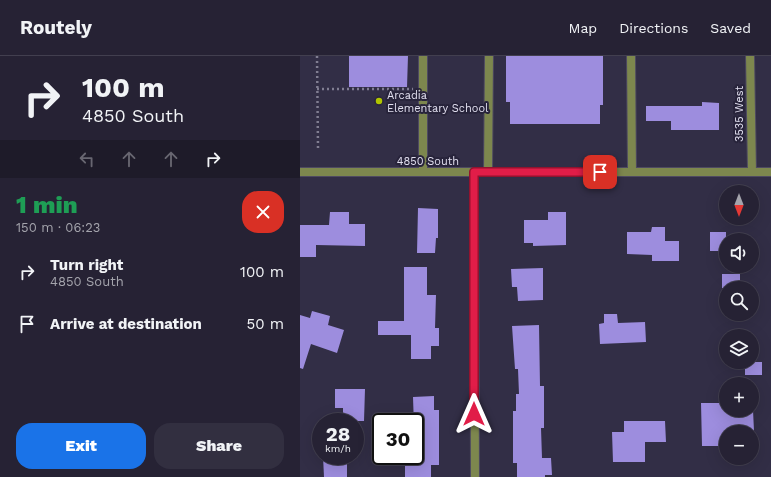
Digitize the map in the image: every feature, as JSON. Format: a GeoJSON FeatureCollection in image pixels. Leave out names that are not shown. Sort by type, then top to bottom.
{"type":"FeatureCollection","features":[{"type":"Feature","properties":{"kind":"street"},"geometry":{"type":"LineString","coordinates":[[423,56],[423,172]]}},
{"type":"Feature","properties":{"kind":"street"},"geometry":{"type":"LineString","coordinates":[[488,172],[489,56]]}},
{"type":"Feature","properties":{"kind":"street"},"geometry":{"type":"LineString","coordinates":[[631,56],[632,172]]}},
{"type":"Feature","properties":{"kind":"street","name":"3535 West"},"geometry":{"type":"LineString","coordinates":[[750,56],[752,172]]}},
{"type":"Feature","properties":{"kind":"street","name":"4850 South"},"geometry":{"type":"LineString","coordinates":[[300,172],[771,172]]}},
{"type":"Feature","properties":{"kind":"street"},"geometry":{"type":"LineString","coordinates":[[474,172],[475,477]]}},
{"type":"Feature","properties":{"kind":"path"},"geometry":{"type":"LineString","coordinates":[[317,56],[318,148]]}},
{"type":"Feature","properties":{"kind":"path"},"geometry":{"type":"LineString","coordinates":[[317,89],[414,89]]}},
{"type":"Feature","properties":{"kind":"building","name":"Arcadia Elementary School"},"geometry":{"type":"Polygon","coordinates":[[[349,56],[408,56],[407,87],[349,87],[349,56]]]}},
{"type":"Feature","properties":{"kind":"building"},"geometry":{"type":"Polygon","coordinates":[[[506,56],[603,56],[603,105],[600,105],[600,124],[510,124],[510,102],[506,102],[506,56]]]}},
{"type":"Feature","properties":{"kind":"building"},"geometry":{"type":"Polygon","coordinates":[[[702,102],[719,103],[719,130],[671,130],[671,121],[646,121],[646,106],[702,106],[702,102]]]}},
{"type":"Feature","properties":{"kind":"building"},"geometry":{"type":"Polygon","coordinates":[[[418,208],[438,209],[438,238],[436,238],[435,253],[417,253],[418,208]]]}},
{"type":"Feature","properties":{"kind":"building"},"geometry":{"type":"Polygon","coordinates":[[[330,212],[349,212],[349,224],[365,224],[365,246],[316,245],[316,257],[300,257],[300,225],[329,225],[330,212]]]}},
{"type":"Feature","properties":{"kind":"building"},"geometry":{"type":"Polygon","coordinates":[[[548,212],[566,212],[566,245],[533,246],[533,243],[524,243],[524,220],[548,220],[548,212]]]}},
{"type":"Feature","properties":{"kind":"building"},"geometry":{"type":"Polygon","coordinates":[[[652,227],[665,227],[665,241],[679,241],[679,261],[652,261],[652,255],[627,254],[627,232],[651,232],[652,227]]]}},
{"type":"Feature","properties":{"kind":"building"},"geometry":{"type":"Polygon","coordinates":[[[710,232],[726,232],[719,233],[719,251],[710,251],[710,232]]]}},
{"type":"Feature","properties":{"kind":"building"},"geometry":{"type":"Polygon","coordinates":[[[404,267],[427,267],[427,295],[436,295],[435,328],[439,328],[439,346],[431,346],[431,359],[411,359],[411,335],[378,335],[378,321],[404,321],[404,267]]]}},
{"type":"Feature","properties":{"kind":"building"},"geometry":{"type":"Polygon","coordinates":[[[543,268],[543,300],[518,301],[517,287],[512,287],[511,269],[543,268]]]}},
{"type":"Feature","properties":{"kind":"building"},"geometry":{"type":"Polygon","coordinates":[[[722,274],[740,274],[740,281],[722,281],[722,274]]]}},
{"type":"Feature","properties":{"kind":"building"},"geometry":{"type":"Polygon","coordinates":[[[312,311],[330,316],[328,325],[344,330],[337,353],[311,344],[303,369],[300,368],[300,315],[310,318],[312,311]]]}},
{"type":"Feature","properties":{"kind":"building"},"geometry":{"type":"Polygon","coordinates":[[[604,314],[617,314],[618,323],[645,322],[646,342],[600,344],[599,324],[604,323],[604,314]]]}},
{"type":"Feature","properties":{"kind":"building"},"geometry":{"type":"Polygon","coordinates":[[[539,325],[540,386],[544,386],[544,428],[541,428],[542,458],[551,458],[552,475],[545,475],[545,477],[517,477],[517,463],[513,463],[513,411],[516,411],[516,394],[519,394],[518,369],[515,369],[512,326],[539,325]]]}},
{"type":"Feature","properties":{"kind":"building"},"geometry":{"type":"Polygon","coordinates":[[[759,362],[762,362],[762,375],[745,375],[745,369],[759,369],[759,362]]]}},
{"type":"Feature","properties":{"kind":"building"},"geometry":{"type":"Polygon","coordinates":[[[335,389],[365,389],[364,421],[364,413],[343,413],[343,408],[335,408],[335,389]]]}},
{"type":"Feature","properties":{"kind":"building"},"geometry":{"type":"Polygon","coordinates":[[[434,396],[434,410],[439,410],[439,465],[431,465],[431,477],[405,477],[405,465],[424,465],[424,413],[414,413],[413,397],[434,396]]]}},
{"type":"Feature","properties":{"kind":"building"},"geometry":{"type":"Polygon","coordinates":[[[701,403],[719,403],[719,417],[753,417],[754,425],[719,425],[719,446],[702,446],[701,403]]]}},
{"type":"Feature","properties":{"kind":"building"},"geometry":{"type":"Polygon","coordinates":[[[624,421],[665,421],[666,442],[645,442],[645,462],[613,462],[612,432],[624,432],[624,421]]]}},
{"type":"Feature","properties":{"kind":"building"},"geometry":{"type":"Polygon","coordinates":[[[323,465],[347,465],[347,477],[324,477],[323,465]]]}},
{"type":"Feature","properties":{"kind":"place","name":"Arcadia Elementary School"},"geometry":{"type":"Point","coordinates":[379,101]}},
{"type":"Feature","properties":{"kind":"route"},"geometry":{"type":"LineString","coordinates":[[474,414],[474,172],[600,172]]}}]}
